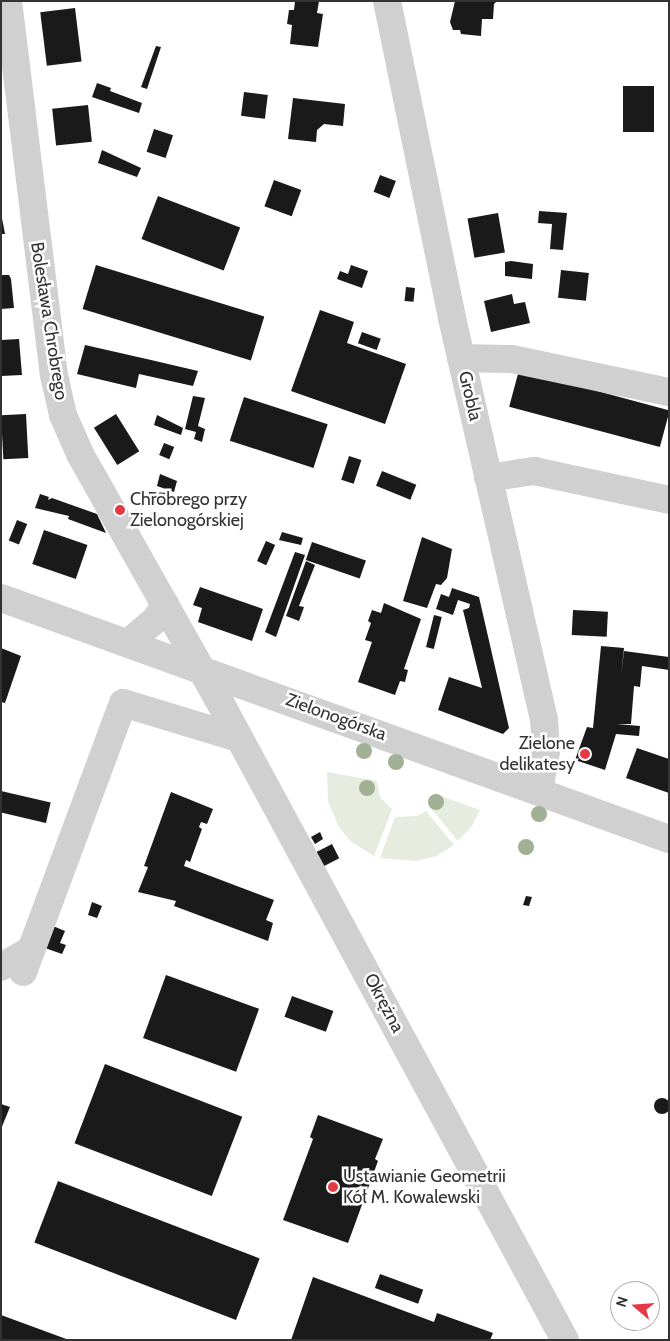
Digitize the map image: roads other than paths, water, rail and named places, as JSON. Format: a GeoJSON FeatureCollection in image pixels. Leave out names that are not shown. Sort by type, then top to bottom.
{"type":"FeatureCollection","features":[{"type":"Feature","properties":{"kind":"street","name":"Bolesława Chrobrego"},"geometry":{"type":"LineString","coordinates":[[8,1],[54,375],[63,415],[80,454],[200,668]]}},
{"type":"Feature","properties":{"kind":"street","name":"Grobla"},"geometry":{"type":"LineString","coordinates":[[387,1],[461,358],[544,719],[546,751],[539,790]]}},
{"type":"Feature","properties":{"kind":"street"},"geometry":{"type":"LineString","coordinates":[[461,358],[512,359],[669,392]]}},
{"type":"Feature","properties":{"kind":"street"},"geometry":{"type":"LineString","coordinates":[[488,478],[534,472],[669,500]]}},
{"type":"Feature","properties":{"kind":"street","name":"Zielonogórska"},"geometry":{"type":"LineString","coordinates":[[1,598],[129,642],[539,790],[669,840]]}},
{"type":"Feature","properties":{"kind":"street"},"geometry":{"type":"LineString","coordinates":[[129,642],[156,619],[165,605]]}},
{"type":"Feature","properties":{"kind":"street","name":"Okrężna"},"geometry":{"type":"LineString","coordinates":[[200,668],[565,1340]]}},
{"type":"Feature","properties":{"kind":"street"},"geometry":{"type":"LineString","coordinates":[[18,963],[123,703],[238,738]]}},
{"type":"Feature","properties":{"kind":"place","name":"Chrobrego przy Zielonogórskiej"},"geometry":{"type":"Point","coordinates":[120,510]}},
{"type":"Feature","properties":{"kind":"place","name":"Zielone delikatesy"},"geometry":{"type":"Point","coordinates":[585,754]}},
{"type":"Feature","properties":{"kind":"place","name":"Ustawianie Geometrii Kół M. Kowalewski"},"geometry":{"type":"Point","coordinates":[333,1187]}}]}
